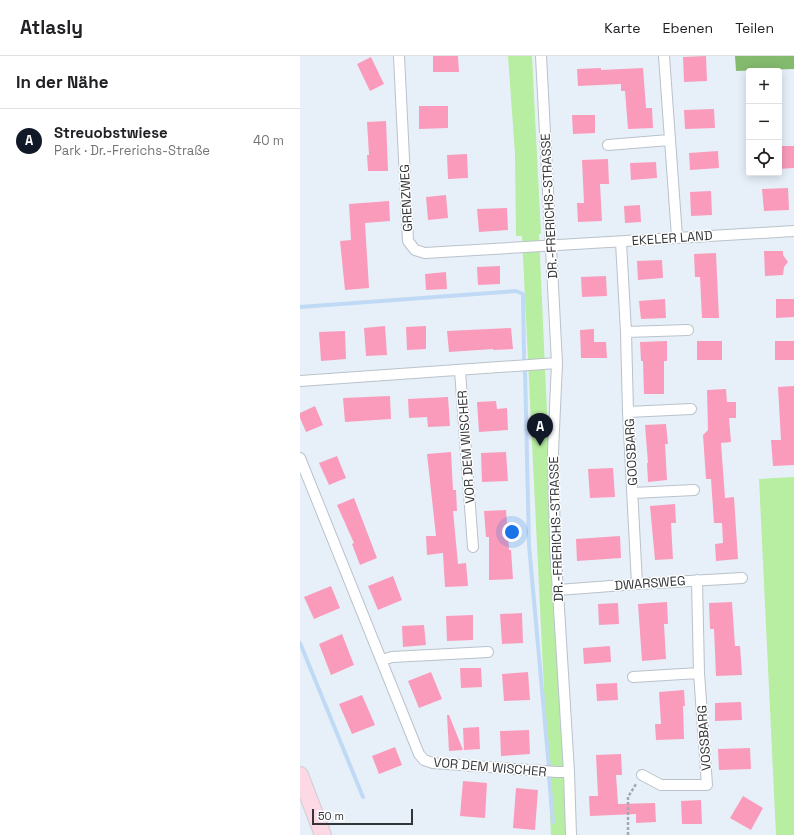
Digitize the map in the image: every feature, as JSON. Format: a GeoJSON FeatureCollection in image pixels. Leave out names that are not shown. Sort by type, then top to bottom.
{"type":"FeatureCollection","features":[{"type":"Feature","properties":{"kind":"main road"},"geometry":{"type":"LineString","coordinates":[[300,775],[323,835]]}},
{"type":"Feature","properties":{"kind":"street","name":"GRENZWEG"},"geometry":{"type":"LineString","coordinates":[[400,56],[408,241],[415,250],[425,253],[551,246]]}},
{"type":"Feature","properties":{"kind":"street","name":"DR.-FRERICHS-STRASSE"},"geometry":{"type":"LineString","coordinates":[[541,56],[556,363],[553,452],[555,543],[569,772],[571,835]]}},
{"type":"Feature","properties":{"kind":"street"},"geometry":{"type":"LineString","coordinates":[[664,56],[677,237]]}},
{"type":"Feature","properties":{"kind":"street"},"geometry":{"type":"LineString","coordinates":[[608,145],[670,140]]}},
{"type":"Feature","properties":{"kind":"street","name":"EKELER LAND"},"geometry":{"type":"LineString","coordinates":[[551,246],[677,237],[794,231]]}},
{"type":"Feature","properties":{"kind":"street","name":"GOOSBARG"},"geometry":{"type":"LineString","coordinates":[[621,242],[637,584]]}},
{"type":"Feature","properties":{"kind":"street"},"geometry":{"type":"LineString","coordinates":[[626,332],[688,330]]}},
{"type":"Feature","properties":{"kind":"street"},"geometry":{"type":"LineString","coordinates":[[300,381],[460,371],[556,363]]}},
{"type":"Feature","properties":{"kind":"street","name":"VOR DEM WISCHER"},"geometry":{"type":"LineString","coordinates":[[460,371],[473,547]]}},
{"type":"Feature","properties":{"kind":"street","name":"GOOSBARG"},"geometry":{"type":"LineString","coordinates":[[628,412],[691,409]]}},
{"type":"Feature","properties":{"kind":"street","name":"VOR DEM WISCHER"},"geometry":{"type":"LineString","coordinates":[[300,458],[419,754],[424,760],[433,763],[569,772]]}},
{"type":"Feature","properties":{"kind":"street","name":"GOOSBARG"},"geometry":{"type":"LineString","coordinates":[[633,492],[694,490]]}},
{"type":"Feature","properties":{"kind":"street","name":"DWARSWEG"},"geometry":{"type":"LineString","coordinates":[[558,590],[742,578]]}},
{"type":"Feature","properties":{"kind":"street","name":"VOSSBARG"},"geometry":{"type":"LineString","coordinates":[[642,775],[662,785],[707,785],[699,673],[696,580]]}},
{"type":"Feature","properties":{"kind":"street"},"geometry":{"type":"LineString","coordinates":[[382,660],[392,657],[488,652]]}},
{"type":"Feature","properties":{"kind":"street"},"geometry":{"type":"LineString","coordinates":[[633,676],[699,673]]}},
{"type":"Feature","properties":{"kind":"path"},"geometry":{"type":"LineString","coordinates":[[628,835],[628,796],[642,775]]}},
{"type":"Feature","properties":{"kind":"green space"},"geometry":{"type":"Polygon","coordinates":[[[508,56],[532,56],[541,234],[539,234],[566,835],[551,835],[522,236],[516,236],[515,154],[508,56]]]}},
{"type":"Feature","properties":{"kind":"green space"},"geometry":{"type":"Polygon","coordinates":[[[735,56],[794,56],[794,69],[746,68],[746,71],[736,71],[735,56]]]}},
{"type":"Feature","properties":{"kind":"green space"},"geometry":{"type":"Polygon","coordinates":[[[794,477],[794,835],[776,835],[759,479],[794,477]]]}},
{"type":"Feature","properties":{"kind":"building"},"geometry":{"type":"Polygon","coordinates":[[[433,56],[458,56],[459,72],[433,72],[433,56]]]}},
{"type":"Feature","properties":{"kind":"building"},"geometry":{"type":"Polygon","coordinates":[[[706,56],[707,81],[684,82],[683,57],[706,56]]]}},
{"type":"Feature","properties":{"kind":"building"},"geometry":{"type":"Polygon","coordinates":[[[371,57],[384,84],[370,91],[357,64],[371,57]]]}},
{"type":"Feature","properties":{"kind":"building"},"geometry":{"type":"Polygon","coordinates":[[[601,68],[601,70],[643,68],[646,108],[652,108],[653,128],[628,129],[625,91],[621,91],[621,84],[578,86],[577,69],[601,68]]]}},
{"type":"Feature","properties":{"kind":"building"},"geometry":{"type":"Polygon","coordinates":[[[419,106],[448,106],[448,128],[419,129],[419,106]]]}},
{"type":"Feature","properties":{"kind":"building"},"geometry":{"type":"Polygon","coordinates":[[[714,109],[715,128],[685,129],[684,110],[714,109]]]}},
{"type":"Feature","properties":{"kind":"building"},"geometry":{"type":"Polygon","coordinates":[[[572,115],[595,115],[595,133],[573,134],[572,115]]]}},
{"type":"Feature","properties":{"kind":"building"},"geometry":{"type":"Polygon","coordinates":[[[386,121],[388,171],[368,171],[367,155],[369,155],[367,122],[386,121]]]}},
{"type":"Feature","properties":{"kind":"building"},"geometry":{"type":"Polygon","coordinates":[[[782,146],[794,146],[794,168],[782,169],[782,146]]]}},
{"type":"Feature","properties":{"kind":"building"},"geometry":{"type":"Polygon","coordinates":[[[718,151],[719,168],[690,170],[689,153],[718,151]]]}},
{"type":"Feature","properties":{"kind":"building"},"geometry":{"type":"Polygon","coordinates":[[[467,154],[468,178],[448,179],[447,155],[467,154]]]}},
{"type":"Feature","properties":{"kind":"building"},"geometry":{"type":"Polygon","coordinates":[[[608,159],[609,184],[600,184],[602,221],[578,222],[577,203],[584,203],[582,160],[608,159]]]}},
{"type":"Feature","properties":{"kind":"building"},"geometry":{"type":"Polygon","coordinates":[[[656,162],[657,178],[631,180],[630,163],[656,162]]]}},
{"type":"Feature","properties":{"kind":"building"},"geometry":{"type":"Polygon","coordinates":[[[788,188],[789,210],[764,211],[762,189],[788,188]]]}},
{"type":"Feature","properties":{"kind":"building"},"geometry":{"type":"Polygon","coordinates":[[[711,191],[712,215],[691,216],[690,192],[711,191]]]}},
{"type":"Feature","properties":{"kind":"building"},"geometry":{"type":"Polygon","coordinates":[[[446,195],[448,218],[428,220],[426,197],[446,195]]]}},
{"type":"Feature","properties":{"kind":"building"},"geometry":{"type":"Polygon","coordinates":[[[389,201],[390,221],[365,223],[369,288],[345,290],[340,241],[351,240],[349,204],[389,201]]]}},
{"type":"Feature","properties":{"kind":"building"},"geometry":{"type":"Polygon","coordinates":[[[640,205],[641,222],[625,223],[624,206],[640,205]]]}},
{"type":"Feature","properties":{"kind":"building"},"geometry":{"type":"Polygon","coordinates":[[[507,208],[508,230],[479,232],[477,209],[507,208]]]}},
{"type":"Feature","properties":{"kind":"building"},"geometry":{"type":"Polygon","coordinates":[[[764,251],[783,251],[783,255],[788,262],[784,267],[783,275],[765,276],[764,251]]]}},
{"type":"Feature","properties":{"kind":"building"},"geometry":{"type":"Polygon","coordinates":[[[716,253],[719,318],[702,318],[700,277],[695,277],[694,254],[716,253]]]}},
{"type":"Feature","properties":{"kind":"building"},"geometry":{"type":"Polygon","coordinates":[[[662,260],[663,278],[638,280],[637,261],[662,260]]]}},
{"type":"Feature","properties":{"kind":"building"},"geometry":{"type":"Polygon","coordinates":[[[500,266],[500,284],[478,285],[477,267],[500,266]]]}},
{"type":"Feature","properties":{"kind":"building"},"geometry":{"type":"Polygon","coordinates":[[[446,272],[447,289],[426,290],[425,274],[446,272]]]}},
{"type":"Feature","properties":{"kind":"building"},"geometry":{"type":"Polygon","coordinates":[[[606,276],[607,296],[582,297],[581,277],[606,276]]]}},
{"type":"Feature","properties":{"kind":"building"},"geometry":{"type":"Polygon","coordinates":[[[665,299],[666,318],[641,319],[639,301],[665,299]]]}},
{"type":"Feature","properties":{"kind":"building"},"geometry":{"type":"Polygon","coordinates":[[[776,299],[794,299],[794,317],[776,318],[776,299]]]}},
{"type":"Feature","properties":{"kind":"building"},"geometry":{"type":"Polygon","coordinates":[[[385,326],[387,355],[366,356],[364,328],[385,326]]]}},
{"type":"Feature","properties":{"kind":"building"},"geometry":{"type":"Polygon","coordinates":[[[426,326],[426,349],[407,350],[406,327],[426,326]]]}},
{"type":"Feature","properties":{"kind":"building"},"geometry":{"type":"Polygon","coordinates":[[[511,328],[513,349],[449,352],[447,331],[511,328]]]}},
{"type":"Feature","properties":{"kind":"building"},"geometry":{"type":"Polygon","coordinates":[[[594,329],[594,342],[606,342],[607,358],[581,358],[580,330],[594,329]]]}},
{"type":"Feature","properties":{"kind":"building"},"geometry":{"type":"Polygon","coordinates":[[[345,331],[346,359],[321,361],[319,332],[345,331]]]}},
{"type":"Feature","properties":{"kind":"building"},"geometry":{"type":"Polygon","coordinates":[[[667,341],[667,361],[664,361],[664,394],[644,394],[643,361],[641,361],[640,342],[667,341]]]}},
{"type":"Feature","properties":{"kind":"building"},"geometry":{"type":"Polygon","coordinates":[[[697,341],[722,341],[722,360],[697,360],[697,341]]]}},
{"type":"Feature","properties":{"kind":"building"},"geometry":{"type":"Polygon","coordinates":[[[775,341],[794,341],[794,360],[775,360],[775,341]]]}},
{"type":"Feature","properties":{"kind":"building"},"geometry":{"type":"Polygon","coordinates":[[[794,386],[794,465],[773,466],[771,440],[781,440],[778,387],[794,386]]]}},
{"type":"Feature","properties":{"kind":"building"},"geometry":{"type":"Polygon","coordinates":[[[726,389],[727,402],[736,402],[736,418],[729,418],[731,442],[721,443],[725,498],[734,497],[738,559],[716,561],[715,544],[723,543],[722,523],[714,523],[711,479],[706,479],[703,435],[708,430],[707,390],[726,389]]]}},
{"type":"Feature","properties":{"kind":"building"},"geometry":{"type":"Polygon","coordinates":[[[390,396],[391,419],[345,422],[343,398],[390,396]]]}},
{"type":"Feature","properties":{"kind":"building"},"geometry":{"type":"Polygon","coordinates":[[[448,397],[450,426],[428,427],[427,417],[409,418],[408,399],[448,397]]]}},
{"type":"Feature","properties":{"kind":"building"},"geometry":{"type":"Polygon","coordinates":[[[496,401],[497,409],[507,408],[508,430],[479,432],[477,402],[496,401]]]}},
{"type":"Feature","properties":{"kind":"building"},"geometry":{"type":"Polygon","coordinates":[[[315,406],[323,425],[306,432],[300,418],[300,413],[315,406]]]}},
{"type":"Feature","properties":{"kind":"building"},"geometry":{"type":"Polygon","coordinates":[[[666,424],[668,444],[665,444],[667,480],[648,482],[645,425],[666,424]]]}},
{"type":"Feature","properties":{"kind":"building"},"geometry":{"type":"Polygon","coordinates":[[[451,452],[453,490],[456,490],[457,511],[453,511],[458,564],[466,563],[468,586],[445,587],[443,553],[427,555],[426,536],[436,536],[427,454],[451,452]]]}},
{"type":"Feature","properties":{"kind":"building"},"geometry":{"type":"Polygon","coordinates":[[[506,452],[508,481],[482,482],[481,453],[506,452]]]}},
{"type":"Feature","properties":{"kind":"building"},"geometry":{"type":"Polygon","coordinates":[[[337,456],[346,478],[329,485],[319,463],[337,456]]]}},
{"type":"Feature","properties":{"kind":"building"},"geometry":{"type":"Polygon","coordinates":[[[613,468],[615,497],[590,498],[588,469],[613,468]]]}},
{"type":"Feature","properties":{"kind":"building"},"geometry":{"type":"Polygon","coordinates":[[[354,498],[377,558],[360,565],[352,544],[354,543],[337,505],[354,498]]]}},
{"type":"Feature","properties":{"kind":"building"},"geometry":{"type":"Polygon","coordinates":[[[675,504],[676,523],[671,523],[673,559],[655,560],[650,506],[675,504]]]}},
{"type":"Feature","properties":{"kind":"building"},"geometry":{"type":"Polygon","coordinates":[[[506,510],[513,579],[489,580],[489,537],[486,537],[484,511],[506,510]]]}},
{"type":"Feature","properties":{"kind":"building"},"geometry":{"type":"Polygon","coordinates":[[[620,536],[621,558],[577,561],[576,539],[620,536]]]}},
{"type":"Feature","properties":{"kind":"building"},"geometry":{"type":"Polygon","coordinates":[[[393,576],[402,600],[378,610],[368,586],[393,576]]]}},
{"type":"Feature","properties":{"kind":"building"},"geometry":{"type":"Polygon","coordinates":[[[331,586],[340,608],[314,619],[304,597],[331,586]]]}},
{"type":"Feature","properties":{"kind":"building"},"geometry":{"type":"Polygon","coordinates":[[[667,602],[668,624],[664,624],[666,659],[642,661],[638,604],[667,602]]]}},
{"type":"Feature","properties":{"kind":"building"},"geometry":{"type":"Polygon","coordinates":[[[732,602],[735,646],[740,646],[742,675],[716,676],[714,629],[710,629],[709,603],[732,602]]]}},
{"type":"Feature","properties":{"kind":"building"},"geometry":{"type":"Polygon","coordinates":[[[618,603],[619,624],[599,625],[598,604],[618,603]]]}},
{"type":"Feature","properties":{"kind":"building"},"geometry":{"type":"Polygon","coordinates":[[[522,613],[523,643],[502,644],[500,614],[522,613]]]}},
{"type":"Feature","properties":{"kind":"building"},"geometry":{"type":"Polygon","coordinates":[[[473,615],[473,640],[447,641],[446,616],[473,615]]]}},
{"type":"Feature","properties":{"kind":"building"},"geometry":{"type":"Polygon","coordinates":[[[424,625],[426,645],[403,647],[402,626],[424,625]]]}},
{"type":"Feature","properties":{"kind":"building"},"geometry":{"type":"Polygon","coordinates":[[[342,634],[354,665],[331,675],[319,644],[342,634]]]}},
{"type":"Feature","properties":{"kind":"building"},"geometry":{"type":"Polygon","coordinates":[[[610,646],[611,662],[584,664],[583,648],[610,646]]]}},
{"type":"Feature","properties":{"kind":"building"},"geometry":{"type":"Polygon","coordinates":[[[460,668],[481,668],[482,687],[461,688],[460,668]]]}},
{"type":"Feature","properties":{"kind":"building"},"geometry":{"type":"Polygon","coordinates":[[[431,672],[442,699],[419,708],[408,681],[431,672]]]}},
{"type":"Feature","properties":{"kind":"building"},"geometry":{"type":"Polygon","coordinates":[[[528,672],[530,700],[504,701],[502,674],[528,672]]]}},
{"type":"Feature","properties":{"kind":"building"},"geometry":{"type":"Polygon","coordinates":[[[617,683],[618,700],[597,701],[596,684],[617,683]]]}},
{"type":"Feature","properties":{"kind":"building"},"geometry":{"type":"Polygon","coordinates":[[[684,690],[684,739],[656,740],[655,724],[661,724],[659,692],[684,690]]]}},
{"type":"Feature","properties":{"kind":"building"},"geometry":{"type":"Polygon","coordinates":[[[362,695],[375,725],[352,734],[339,704],[362,695]]]}},
{"type":"Feature","properties":{"kind":"building"},"geometry":{"type":"Polygon","coordinates":[[[741,702],[742,720],[715,721],[715,703],[741,702]]]}},
{"type":"Feature","properties":{"kind":"building"},"geometry":{"type":"Polygon","coordinates":[[[447,715],[449,715],[463,750],[449,751],[447,715]]]}},
{"type":"Feature","properties":{"kind":"building"},"geometry":{"type":"Polygon","coordinates":[[[479,727],[480,749],[464,750],[463,728],[479,727]]]}},
{"type":"Feature","properties":{"kind":"building"},"geometry":{"type":"Polygon","coordinates":[[[529,730],[530,754],[501,756],[500,731],[529,730]]]}},
{"type":"Feature","properties":{"kind":"building"},"geometry":{"type":"Polygon","coordinates":[[[395,747],[402,765],[379,774],[372,756],[395,747]]]}},
{"type":"Feature","properties":{"kind":"building"},"geometry":{"type":"Polygon","coordinates":[[[750,748],[751,769],[719,770],[718,749],[750,748]]]}},
{"type":"Feature","properties":{"kind":"building"},"geometry":{"type":"Polygon","coordinates":[[[621,754],[622,775],[616,775],[618,804],[655,803],[656,822],[636,823],[636,814],[590,816],[589,796],[598,796],[596,755],[621,754]]]}},
{"type":"Feature","properties":{"kind":"building"},"geometry":{"type":"Polygon","coordinates":[[[463,781],[487,783],[485,818],[460,816],[463,781]]]}},
{"type":"Feature","properties":{"kind":"building"},"geometry":{"type":"Polygon","coordinates":[[[516,788],[538,790],[535,830],[513,828],[516,788]]]}},
{"type":"Feature","properties":{"kind":"building"},"geometry":{"type":"Polygon","coordinates":[[[743,796],[763,808],[751,830],[730,818],[743,796]]]}},
{"type":"Feature","properties":{"kind":"building"},"geometry":{"type":"Polygon","coordinates":[[[701,800],[702,824],[682,824],[681,801],[701,800]]]}},
{"type":"Feature","properties":{"kind":"waterway"},"geometry":{"type":"LineString","coordinates":[[300,307],[516,291],[523,294],[524,358]]}},
{"type":"Feature","properties":{"kind":"waterway"},"geometry":{"type":"LineString","coordinates":[[525,370],[529,545],[549,768]]}},
{"type":"Feature","properties":{"kind":"waterway"},"geometry":{"type":"LineString","coordinates":[[300,643],[363,797]]}},
{"type":"Feature","properties":{"kind":"waterway"},"geometry":{"type":"LineString","coordinates":[[549,777],[553,822]]}},
{"type":"Feature","properties":{"kind":"place","name":"Streuobstwiese"},"geometry":{"type":"Point","coordinates":[540,446]}}]}
